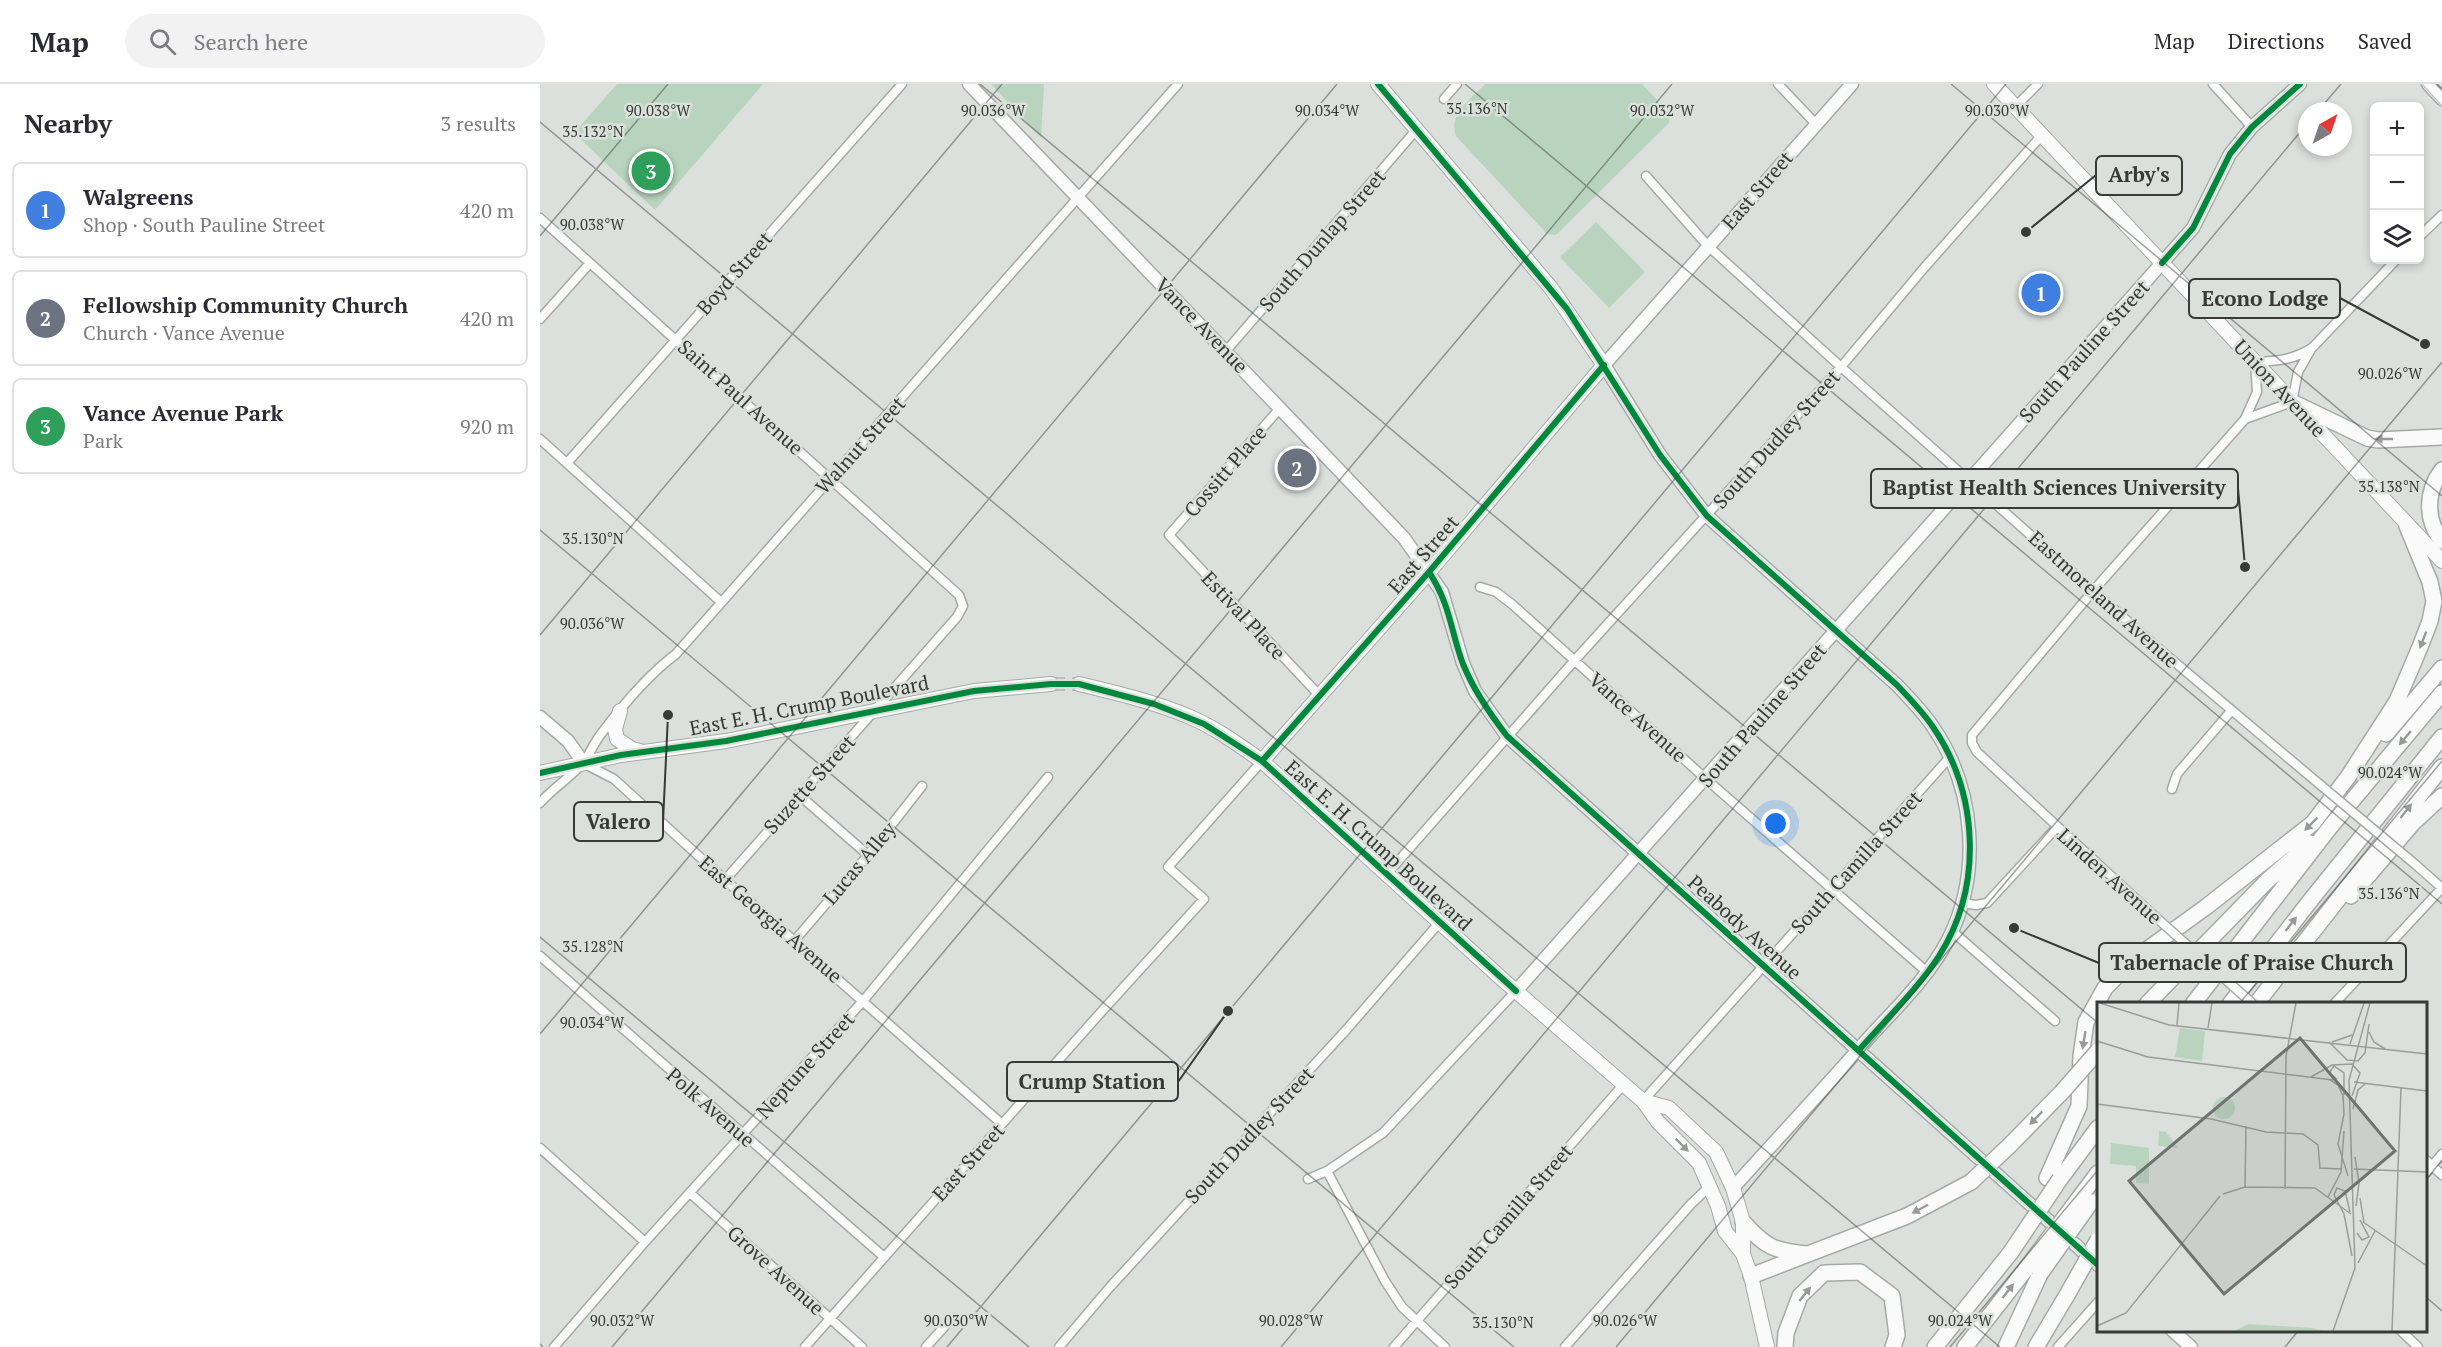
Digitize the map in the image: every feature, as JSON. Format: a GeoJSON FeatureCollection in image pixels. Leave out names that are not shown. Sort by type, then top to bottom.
{"type":"FeatureCollection","features":[{"type":"Feature","properties":{"kind":"highway"},"geometry":{"type":"LineString","coordinates":[[2292,402],[2367,438],[2378,440],[2442,437]]}},
{"type":"Feature","properties":{"kind":"highway"},"geometry":{"type":"LineString","coordinates":[[2442,470],[2432,487],[2429,508],[2435,533],[2442,541]]}},
{"type":"Feature","properties":{"kind":"highway"},"geometry":{"type":"LineString","coordinates":[[2348,777],[2397,701],[2433,610],[2434,592],[2407,526]]}},
{"type":"Feature","properties":{"kind":"highway"},"geometry":{"type":"LineString","coordinates":[[2097,1002],[2105,988],[2134,959],[2206,908],[2313,823],[2348,777],[2442,668]]}},
{"type":"Feature","properties":{"kind":"highway"},"geometry":{"type":"LineString","coordinates":[[2195,1002],[2331,826],[2442,693]]}},
{"type":"Feature","properties":{"kind":"highway"},"geometry":{"type":"LineString","coordinates":[[2232,1002],[2442,737]]}},
{"type":"Feature","properties":{"kind":"highway"},"geometry":{"type":"LineString","coordinates":[[2257,1002],[2442,767]]}},
{"type":"Feature","properties":{"kind":"highway"},"geometry":{"type":"LineString","coordinates":[[2293,957],[2366,880],[2413,823],[2442,796]]}},
{"type":"Feature","properties":{"kind":"highway"},"geometry":{"type":"LineString","coordinates":[[2148,1002],[2288,861],[2331,826]]}},
{"type":"Feature","properties":{"kind":"highway"},"geometry":{"type":"LineString","coordinates":[[2054,1178],[2079,1106],[2081,1056],[2086,1022],[2097,1002]]}},
{"type":"Feature","properties":{"kind":"highway"},"geometry":{"type":"LineString","coordinates":[[1751,1276],[1907,1216],[1971,1182],[2062,1092],[2097,1052]]}},
{"type":"Feature","properties":{"kind":"highway"},"geometry":{"type":"LineString","coordinates":[[1935,1347],[2006,1250],[2054,1178],[2097,1129]]}},
{"type":"Feature","properties":{"kind":"highway"},"geometry":{"type":"LineString","coordinates":[[1965,1347],[2033,1271],[2091,1194],[2097,1176]]}},
{"type":"Feature","properties":{"kind":"highway"},"geometry":{"type":"LineString","coordinates":[[1743,1222],[1759,1240],[1769,1246],[1780,1250],[1813,1254]]}},
{"type":"Feature","properties":{"kind":"highway"},"geometry":{"type":"LineString","coordinates":[[2036,1347],[2097,1242]]}},
{"type":"Feature","properties":{"kind":"highway"},"geometry":{"type":"LineString","coordinates":[[2006,1347],[2033,1271]]}},
{"type":"Feature","properties":{"kind":"highway"},"geometry":{"type":"LineString","coordinates":[[1785,1347],[1785,1332],[1800,1296],[1824,1273],[1860,1272],[1892,1296],[1897,1335],[1893,1347]]}},
{"type":"Feature","properties":{"kind":"main road","name":"Vance Avenue"},"geometry":{"type":"LineString","coordinates":[[969,84],[1281,407],[1404,538],[1429,572]]}},
{"type":"Feature","properties":{"kind":"main road"},"geometry":{"type":"LineString","coordinates":[[1378,84],[1551,288],[1604,365],[1660,455],[1707,516],[1898,685],[1929,721],[1958,776],[1970,826],[1970,864],[1962,903],[1952,931],[1927,972],[1733,1188]]}},
{"type":"Feature","properties":{"kind":"main road","name":"East Street"},"geometry":{"type":"LineString","coordinates":[[1262,761],[1429,572],[1604,365],[1852,84]]}},
{"type":"Feature","properties":{"kind":"main road","name":"Union Avenue"},"geometry":{"type":"LineString","coordinates":[[1994,84],[2442,561]]}},
{"type":"Feature","properties":{"kind":"main road","name":"South Pauline Street"},"geometry":{"type":"LineString","coordinates":[[1516,992],[2193,228],[2230,154],[2252,127],[2300,84]]}},
{"type":"Feature","properties":{"kind":"main road"},"geometry":{"type":"LineString","coordinates":[[2428,84],[2442,99]]}},
{"type":"Feature","properties":{"kind":"main road","name":"Peabody Avenue"},"geometry":{"type":"LineString","coordinates":[[1429,572],[1442,592],[1463,663],[1475,691],[1508,736],[2097,1264]]}},
{"type":"Feature","properties":{"kind":"main road","name":"East E. H. Crump Boulevard"},"geometry":{"type":"LineString","coordinates":[[540,773],[583,762],[726,741],[974,691],[1051,684]]}},
{"type":"Feature","properties":{"kind":"main road","name":"East E. H. Crump Boulevard"},"geometry":{"type":"LineString","coordinates":[[1079,684],[1154,704],[1191,717],[1227,737],[1262,761],[1516,992],[1643,1101],[1658,1122],[1699,1163],[1710,1186],[1725,1231],[1743,1254]]}},
{"type":"Feature","properties":{"kind":"main road"},"geometry":{"type":"LineString","coordinates":[[620,711],[615,729],[617,739],[632,749],[642,752]]}},
{"type":"Feature","properties":{"kind":"main road","name":"East Georgia Avenue"},"geometry":{"type":"LineString","coordinates":[[540,717],[568,741],[583,762]]}},
{"type":"Feature","properties":{"kind":"main road","name":"East E. H. Crump Boulevard"},"geometry":{"type":"LineString","coordinates":[[1643,1101],[1669,1108],[1716,1152],[1733,1188],[1743,1222],[1743,1254]]}},
{"type":"Feature","properties":{"kind":"main road"},"geometry":{"type":"LineString","coordinates":[[1743,1254],[1751,1276],[1767,1347]]}},
{"type":"Feature","properties":{"kind":"main road"},"geometry":{"type":"LineString","coordinates":[[2174,1332],[2191,1347]]}},
{"type":"Feature","properties":{"kind":"street","name":"Boyd Street"},"geometry":{"type":"LineString","coordinates":[[567,463],[902,84]]}},
{"type":"Feature","properties":{"kind":"street","name":"Walnut Street"},"geometry":{"type":"LineString","coordinates":[[540,803],[552,789],[583,762],[601,734],[620,711],[660,666],[676,654],[1178,84]]}},
{"type":"Feature","properties":{"kind":"street"},"geometry":{"type":"LineString","coordinates":[[1444,99],[1457,84]]}},
{"type":"Feature","properties":{"kind":"street"},"geometry":{"type":"LineString","coordinates":[[1778,84],[1816,123]]}},
{"type":"Feature","properties":{"kind":"street"},"geometry":{"type":"LineString","coordinates":[[2015,106],[2038,84]]}},
{"type":"Feature","properties":{"kind":"street"},"geometry":{"type":"LineString","coordinates":[[2212,84],[2252,127]]}},
{"type":"Feature","properties":{"kind":"street","name":"South Dunlap Street"},"geometry":{"type":"LineString","coordinates":[[1226,351],[1418,129]]}},
{"type":"Feature","properties":{"kind":"street","name":"South Dudley Street"},"geometry":{"type":"LineString","coordinates":[[1386,874],[1575,660],[1841,367],[1924,268],[2042,135]]}},
{"type":"Feature","properties":{"kind":"street","name":"Eastmoreland Avenue"},"geometry":{"type":"LineString","coordinates":[[1646,176],[1708,246],[1841,367],[2231,711],[2442,888]]}},
{"type":"Feature","properties":{"kind":"street"},"geometry":{"type":"LineString","coordinates":[[2424,232],[2442,215]]}},
{"type":"Feature","properties":{"kind":"street","name":"Saint Paul Avenue"},"geometry":{"type":"LineString","coordinates":[[540,218],[959,594],[963,606]]}},
{"type":"Feature","properties":{"kind":"street"},"geometry":{"type":"LineString","coordinates":[[540,319],[590,263]]}},
{"type":"Feature","properties":{"kind":"street"},"geometry":{"type":"LineString","coordinates":[[2093,591],[2245,419],[2257,392],[2255,362],[2297,358],[2312,348],[2392,264]]}},
{"type":"Feature","properties":{"kind":"street"},"geometry":{"type":"LineString","coordinates":[[2245,419],[2292,402],[2298,372],[2312,348]]}},
{"type":"Feature","properties":{"kind":"street","name":"Cossitt Place"},"geometry":{"type":"LineString","coordinates":[[1169,536],[1281,407]]}},
{"type":"Feature","properties":{"kind":"street"},"geometry":{"type":"LineString","coordinates":[[540,439],[721,603]]}},
{"type":"Feature","properties":{"kind":"street","name":"Estival Place"},"geometry":{"type":"LineString","coordinates":[[1169,536],[1319,695]]}},
{"type":"Feature","properties":{"kind":"street","name":"Vance Avenue"},"geometry":{"type":"LineString","coordinates":[[1480,587],[1504,597],[1706,779],[1927,972]]}},
{"type":"Feature","properties":{"kind":"street","name":"Linden Avenue"},"geometry":{"type":"LineString","coordinates":[[2093,591],[1972,735],[1972,743],[1977,752],[2057,827],[2253,1002]]}},
{"type":"Feature","properties":{"kind":"street","name":"Suzette Street"},"geometry":{"type":"LineString","coordinates":[[725,880],[957,617],[963,606]]}},
{"type":"Feature","properties":{"kind":"street"},"geometry":{"type":"LineString","coordinates":[[2172,789],[2177,774],[2231,711]]}},
{"type":"Feature","properties":{"kind":"street","name":"South Camilla Street"},"geometry":{"type":"LineString","coordinates":[[1643,1101],[1950,757]]}},
{"type":"Feature","properties":{"kind":"street","name":"East Street"},"geometry":{"type":"LineString","coordinates":[[806,1347],[1204,899],[1168,867],[1262,761]]}},
{"type":"Feature","properties":{"kind":"street","name":"East Georgia Avenue"},"geometry":{"type":"LineString","coordinates":[[583,762],[614,779],[1002,1124]]}},
{"type":"Feature","properties":{"kind":"street","name":"Neptune Street"},"geometry":{"type":"LineString","coordinates":[[554,1347],[645,1242],[863,1001],[1048,777]]}},
{"type":"Feature","properties":{"kind":"street","name":"Lucas Alley"},"geometry":{"type":"LineString","coordinates":[[795,940],[868,855],[922,786]]}},
{"type":"Feature","properties":{"kind":"street"},"geometry":{"type":"LineString","coordinates":[[798,795],[868,855]]}},
{"type":"Feature","properties":{"kind":"street"},"geometry":{"type":"LineString","coordinates":[[1962,903],[1976,905],[1987,903],[2057,827]]}},
{"type":"Feature","properties":{"kind":"street"},"geometry":{"type":"LineString","coordinates":[[2336,1002],[2442,888]]}},
{"type":"Feature","properties":{"kind":"street","name":"South Dudley Street"},"geometry":{"type":"LineString","coordinates":[[1059,1347],[1110,1287],[1347,1029],[1439,923]]}},
{"type":"Feature","properties":{"kind":"street"},"geometry":{"type":"LineString","coordinates":[[1952,931],[2055,1021]]}},
{"type":"Feature","properties":{"kind":"street","name":"Polk Avenue"},"geometry":{"type":"LineString","coordinates":[[540,956],[884,1257]]}},
{"type":"Feature","properties":{"kind":"street","name":"South Pauline Street"},"geometry":{"type":"LineString","coordinates":[[1308,1179],[1327,1171],[1361,1150],[1391,1126],[1516,992]]}},
{"type":"Feature","properties":{"kind":"street","name":"South Camilla Street"},"geometry":{"type":"LineString","coordinates":[[1394,1347],[1623,1085]]}},
{"type":"Feature","properties":{"kind":"street"},"geometry":{"type":"LineString","coordinates":[[540,1148],[645,1242]]}},
{"type":"Feature","properties":{"kind":"street"},"geometry":{"type":"LineString","coordinates":[[2442,1155],[2429,1163],[2442,1175]]}},
{"type":"Feature","properties":{"kind":"street"},"geometry":{"type":"LineString","coordinates":[[1327,1171],[1385,1281],[1402,1307],[1445,1347]]}},
{"type":"Feature","properties":{"kind":"street"},"geometry":{"type":"LineString","coordinates":[[1565,1347],[1691,1204],[1710,1186]]}},
{"type":"Feature","properties":{"kind":"street","name":"Grove Avenue"},"geometry":{"type":"LineString","coordinates":[[690,1193],[862,1347]]}},
{"type":"Feature","properties":{"kind":"street"},"geometry":{"type":"LineString","coordinates":[[2058,1347],[2097,1303]]}},
{"type":"Feature","properties":{"kind":"street"},"geometry":{"type":"LineString","coordinates":[[926,1347],[945,1326]]}},
{"type":"Feature","properties":{"kind":"street"},"geometry":{"type":"LineString","coordinates":[[2402,1332],[2418,1347]]}},
{"type":"Feature","properties":{"kind":"green space"},"geometry":{"type":"Polygon","coordinates":[[[617,84],[763,84],[655,210],[574,133],[617,84]]]}},
{"type":"Feature","properties":{"kind":"green space"},"geometry":{"type":"Polygon","coordinates":[[[991,84],[1044,84],[1041,138],[991,84]]]}},
{"type":"Feature","properties":{"kind":"green space"},"geometry":{"type":"Polygon","coordinates":[[[1485,84],[1642,84],[1670,114],[1669,123],[1556,235],[1547,234],[1456,136],[1454,128],[1458,113],[1485,84]]]}},
{"type":"Feature","properties":{"kind":"green space"},"geometry":{"type":"Polygon","coordinates":[[[1596,222],[1645,272],[1609,308],[1560,257],[1596,222]]]}},
{"type":"Feature","properties":{"kind":"tunnel"},"geometry":{"type":"LineString","coordinates":[[1051,684],[1079,684]]}},
{"type":"Feature","properties":{"kind":"tram line"},"geometry":{"type":"LineString","coordinates":[[2422,84],[2442,106]]}},
{"type":"Feature","properties":{"kind":"tram line"},"geometry":{"type":"LineString","coordinates":[[2436,84],[2442,91]]}},
{"type":"Feature","properties":{"kind":"cycle path"},"geometry":{"type":"LineString","coordinates":[[1378,84],[1567,309],[1660,455],[1707,516],[1897,685],[1929,721],[1948,753],[1960,781],[1967,811],[1970,841],[1969,871],[1963,901],[1953,929],[1930,969],[1859,1050]]}},
{"type":"Feature","properties":{"kind":"cycle path"},"geometry":{"type":"LineString","coordinates":[[2162,263],[2193,228],[2230,154],[2252,127],[2300,84]]}},
{"type":"Feature","properties":{"kind":"cycle path"},"geometry":{"type":"LineString","coordinates":[[1262,761],[1429,572],[1604,365]]}},
{"type":"Feature","properties":{"kind":"cycle path"},"geometry":{"type":"LineString","coordinates":[[1429,572],[1442,596],[1467,674],[1507,736],[2097,1264]]}},
{"type":"Feature","properties":{"kind":"cycle path"},"geometry":{"type":"LineString","coordinates":[[540,773],[621,755],[726,741],[974,691],[1051,684],[1079,684],[1154,704],[1204,724],[1262,761],[1516,991]]}},
{"type":"Feature","properties":{"kind":"place","name":"Vance Avenue Park"},"geometry":{"type":"Point","coordinates":[651,171]}},
{"type":"Feature","properties":{"kind":"place","name":"Arby's"},"geometry":{"type":"Point","coordinates":[2026,232]}},
{"type":"Feature","properties":{"kind":"place","name":"Walgreens"},"geometry":{"type":"Point","coordinates":[2041,293]}},
{"type":"Feature","properties":{"kind":"place","name":"Econo Lodge"},"geometry":{"type":"Point","coordinates":[2425,344]}},
{"type":"Feature","properties":{"kind":"place","name":"Fellowship Community Church"},"geometry":{"type":"Point","coordinates":[1297,468]}},
{"type":"Feature","properties":{"kind":"place","name":"Baptist Health Sciences University"},"geometry":{"type":"Point","coordinates":[2245,567]}},
{"type":"Feature","properties":{"kind":"place","name":"Valero"},"geometry":{"type":"Point","coordinates":[668,715]}},
{"type":"Feature","properties":{"kind":"place","name":"Tabernacle of Praise Church"},"geometry":{"type":"Point","coordinates":[2014,928]}},
{"type":"Feature","properties":{"kind":"place","name":"Crump Station"},"geometry":{"type":"Point","coordinates":[1228,1011]}}]}
